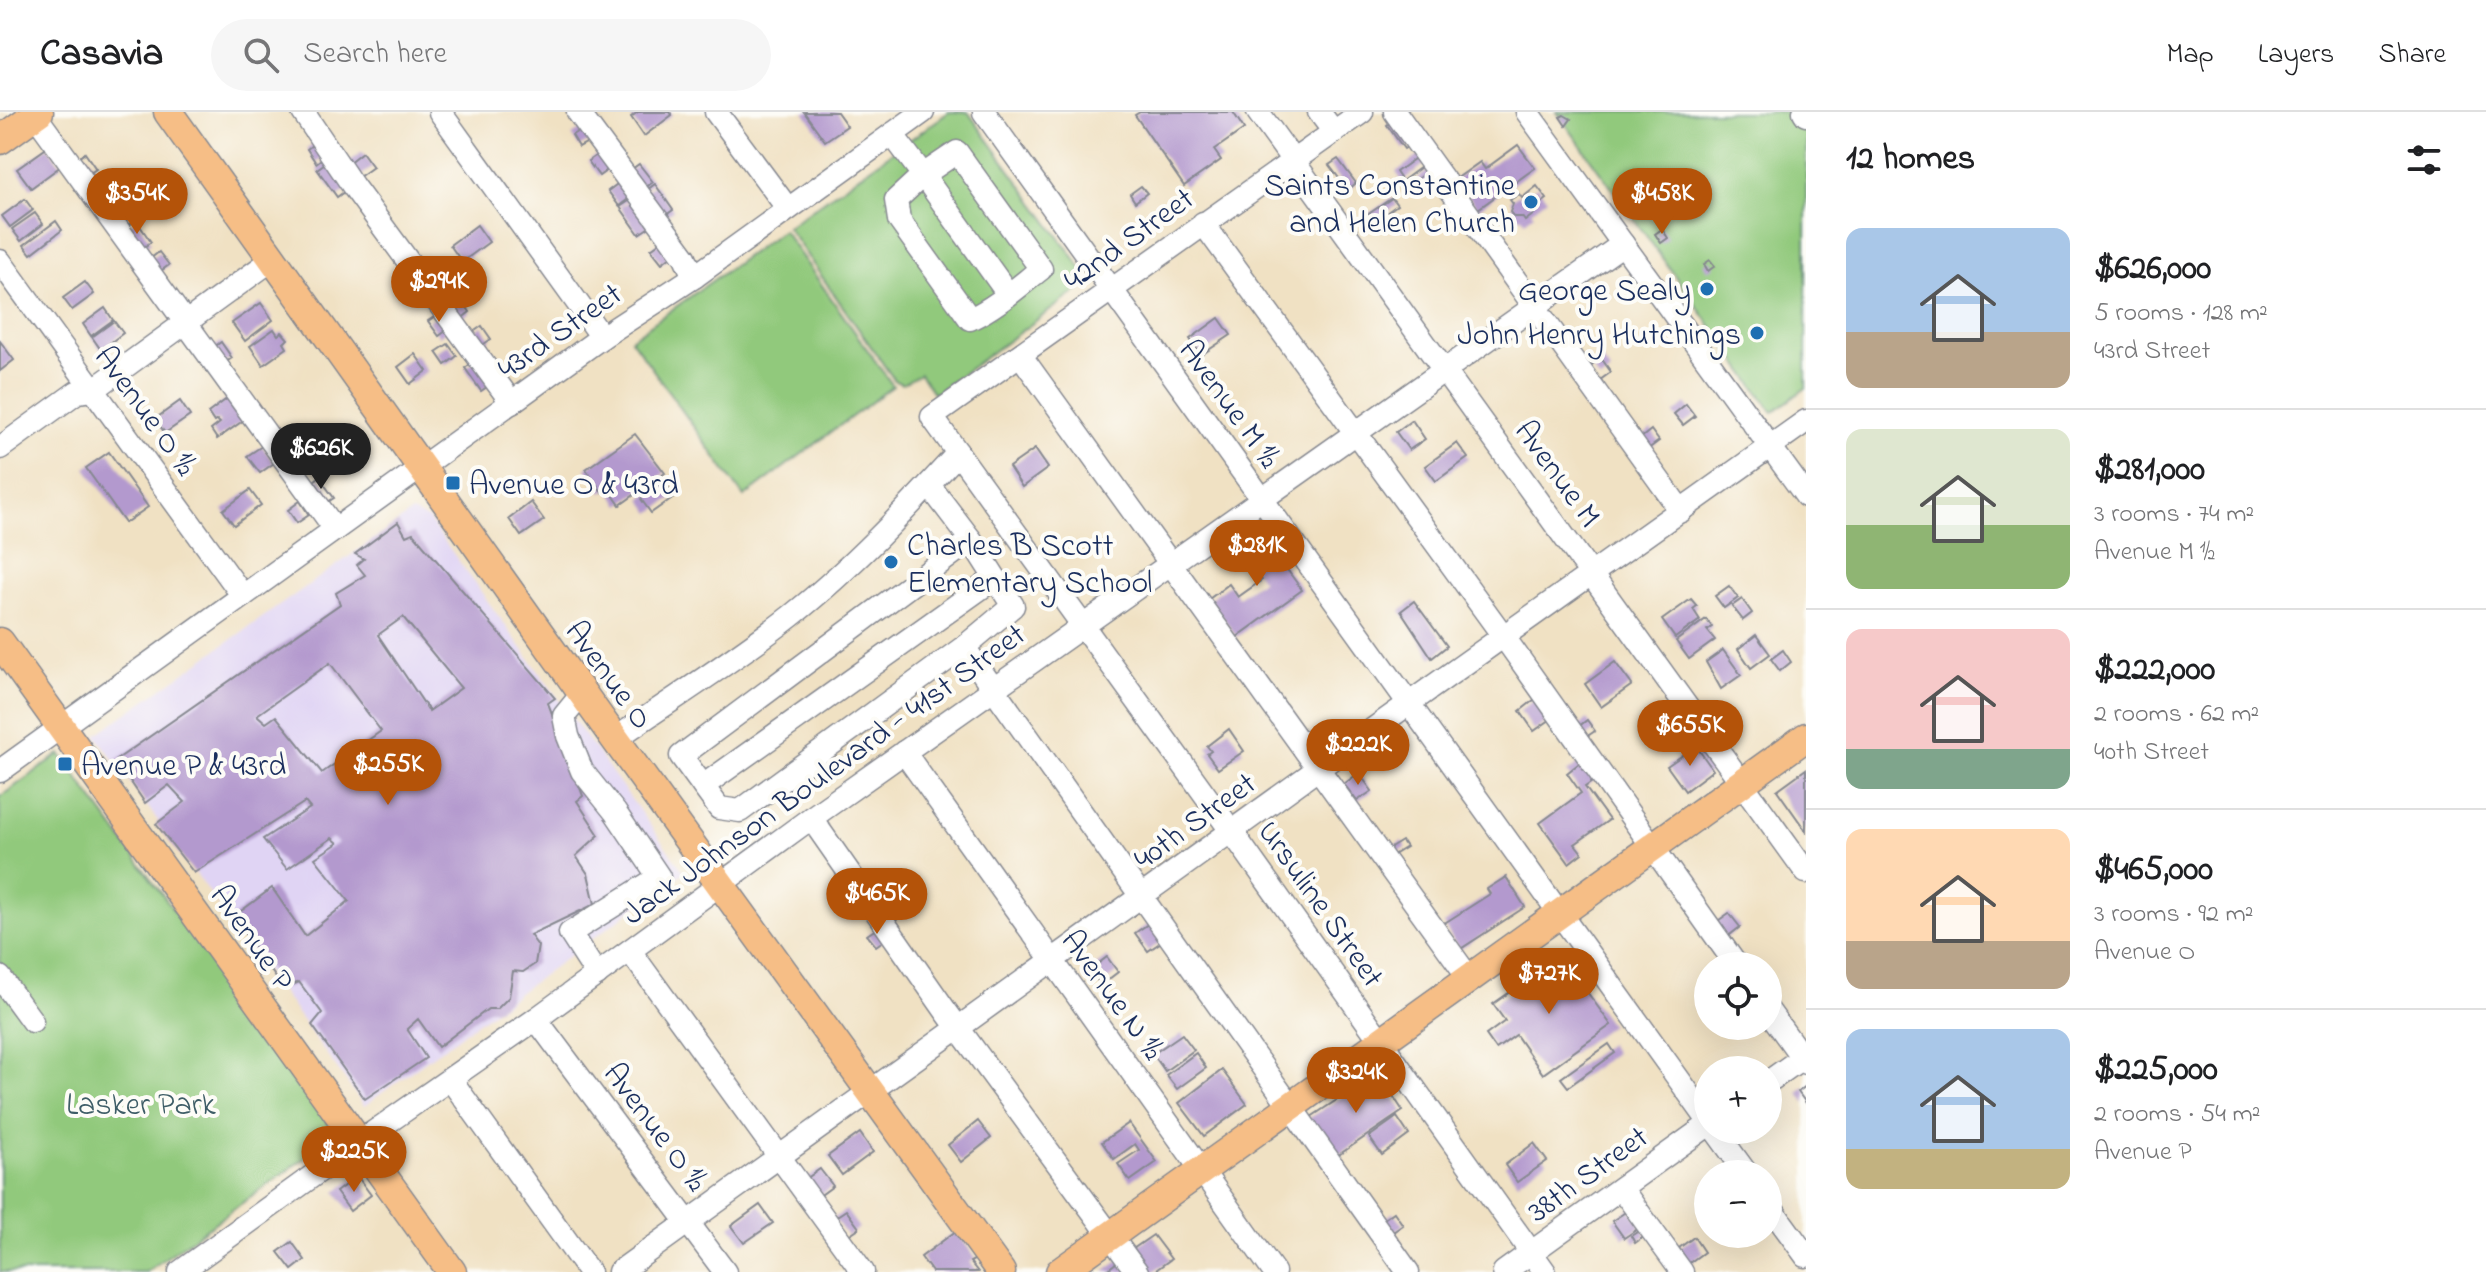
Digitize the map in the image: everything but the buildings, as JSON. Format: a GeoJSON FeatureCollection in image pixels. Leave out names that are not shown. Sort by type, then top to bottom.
{"type":"FeatureCollection","features":[{"type":"Feature","properties":{"kind":"main road","name":"Avenue O"},"geometry":{"type":"LineString","coordinates":[[168,112],[582,694],[1001,1272]]}},
{"type":"Feature","properties":{"kind":"main road"},"geometry":{"type":"LineString","coordinates":[[0,140],[36,113]]}},
{"type":"Feature","properties":{"kind":"main road","name":"Avenue P"},"geometry":{"type":"LineString","coordinates":[[0,642],[452,1272]]}},
{"type":"Feature","properties":{"kind":"main road"},"geometry":{"type":"LineString","coordinates":[[1060,1272],[1806,737]]}},
{"type":"Feature","properties":{"kind":"street"},"geometry":{"type":"LineString","coordinates":[[303,112],[353,186],[512,403]]}},
{"type":"Feature","properties":{"kind":"street"},"geometry":{"type":"LineString","coordinates":[[440,112],[602,337]]}},
{"type":"Feature","properties":{"kind":"street"},"geometry":{"type":"LineString","coordinates":[[578,112],[685,257],[694,277]]}},
{"type":"Feature","properties":{"kind":"street"},"geometry":{"type":"LineString","coordinates":[[716,112],[788,209]]}},
{"type":"Feature","properties":{"kind":"street","name":"43rd Street"},"geometry":{"type":"LineString","coordinates":[[0,771],[602,337],[694,277],[923,112]]}},
{"type":"Feature","properties":{"kind":"street","name":"Avenue M ½"},"geometry":{"type":"LineString","coordinates":[[984,112],[1694,1103]]}},
{"type":"Feature","properties":{"kind":"street","name":"Avenue M"},"geometry":{"type":"LineString","coordinates":[[1258,112],[1806,872]]}},
{"type":"Feature","properties":{"kind":"street"},"geometry":{"type":"LineString","coordinates":[[1319,112],[1334,132]]}},
{"type":"Feature","properties":{"kind":"street","name":"42nd Street"},"geometry":{"type":"LineString","coordinates":[[932,417],[1362,112]]}},
{"type":"Feature","properties":{"kind":"street"},"geometry":{"type":"LineString","coordinates":[[1395,112],[1681,511]]}},
{"type":"Feature","properties":{"kind":"street"},"geometry":{"type":"LineString","coordinates":[[1527,112],[1806,496]]}},
{"type":"Feature","properties":{"kind":"street"},"geometry":{"type":"LineString","coordinates":[[36,113],[335,529]]}},
{"type":"Feature","properties":{"kind":"street"},"geometry":{"type":"LineString","coordinates":[[892,134],[1008,294]]}},
{"type":"Feature","properties":{"kind":"street"},"geometry":{"type":"LineString","coordinates":[[957,152],[1041,269],[986,311],[970,319],[899,220],[896,200],[923,175],[957,152]]}},
{"type":"Feature","properties":{"kind":"street"},"geometry":{"type":"LineString","coordinates":[[1203,223],[1504,637],[1727,952]]}},
{"type":"Feature","properties":{"kind":"street","name":"Jack Johnson Boulevard - 41st Street"},"geometry":{"type":"LineString","coordinates":[[180,1272],[536,1019],[811,818],[1623,244]]}},
{"type":"Feature","properties":{"kind":"street"},"geometry":{"type":"LineString","coordinates":[[0,448],[77,392],[93,390],[273,259]]}},
{"type":"Feature","properties":{"kind":"street","name":"Avenue O ½"},"geometry":{"type":"LineString","coordinates":[[0,261],[243,596]]}},
{"type":"Feature","properties":{"kind":"street"},"geometry":{"type":"LineString","coordinates":[[1021,356],[1469,978]]}},
{"type":"Feature","properties":{"kind":"street","name":"Ursuline Street"},"geometry":{"type":"LineString","coordinates":[[932,417],[1545,1272]]}},
{"type":"Feature","properties":{"kind":"street","name":"40th Street"},"geometry":{"type":"LineString","coordinates":[[619,1272],[1408,703],[1806,421]]}},
{"type":"Feature","properties":{"kind":"street"},"geometry":{"type":"LineString","coordinates":[[615,739],[736,658],[793,614],[894,523],[958,453]]}},
{"type":"Feature","properties":{"kind":"street"},"geometry":{"type":"LineString","coordinates":[[929,485],[971,540],[1013,606],[964,647],[740,811],[719,808],[681,756],[971,540]]}},
{"type":"Feature","properties":{"kind":"street"},"geometry":{"type":"LineString","coordinates":[[703,786],[995,578]]}},
{"type":"Feature","properties":{"kind":"street"},"geometry":{"type":"LineString","coordinates":[[964,647],[1408,1272]]}},
{"type":"Feature","properties":{"kind":"street"},"geometry":{"type":"LineString","coordinates":[[582,694],[564,716],[568,736],[582,771],[615,812],[659,877],[570,933],[597,975]]}},
{"type":"Feature","properties":{"kind":"street","name":"Avenue N ½"},"geometry":{"type":"LineString","coordinates":[[904,752],[1274,1272]]}},
{"type":"Feature","properties":{"kind":"street"},"geometry":{"type":"LineString","coordinates":[[811,818],[1137,1272]]}},
{"type":"Feature","properties":{"kind":"street"},"geometry":{"type":"LineString","coordinates":[[630,951],[863,1272]]}},
{"type":"Feature","properties":{"kind":"street"},"geometry":{"type":"LineString","coordinates":[[0,977],[32,1021]]}},
{"type":"Feature","properties":{"kind":"street","name":"Avenue O ½"},"geometry":{"type":"LineString","coordinates":[[536,1019],[690,1221],[725,1272]]}},
{"type":"Feature","properties":{"kind":"street"},"geometry":{"type":"LineString","coordinates":[[1782,1028],[1805,1058],[1782,1073]]}},
{"type":"Feature","properties":{"kind":"street"},"geometry":{"type":"LineString","coordinates":[[451,1080],[589,1272]]}},
{"type":"Feature","properties":{"kind":"street","name":"38th Street"},"geometry":{"type":"LineString","coordinates":[[1504,1272],[1694,1133]]}},
{"type":"Feature","properties":{"kind":"street"},"geometry":{"type":"LineString","coordinates":[[1621,1188],[1682,1272]]}},
{"type":"Feature","properties":{"kind":"street"},"geometry":{"type":"LineString","coordinates":[[1782,1223],[1806,1256]]}},
{"type":"Feature","properties":{"kind":"shaded area"},"geometry":{"type":"Polygon","coordinates":[[[412,512],[429,520],[684,872],[364,1106],[96,735],[412,512]]]}},
{"type":"Feature","properties":{"kind":"green space"},"geometry":{"type":"Polygon","coordinates":[[[949,112],[968,112],[1091,281],[934,394],[920,374],[902,384],[895,381],[787,227],[949,112]]]}},
{"type":"Feature","properties":{"kind":"green space"},"geometry":{"type":"Polygon","coordinates":[[[1557,112],[1794,112],[1806,128],[1806,388],[1773,412],[1557,112]]]}},
{"type":"Feature","properties":{"kind":"green space"},"geometry":{"type":"Polygon","coordinates":[[[783,230],[893,386],[744,497],[631,339],[783,230]]]}},
{"type":"Feature","properties":{"kind":"green space","name":"Lasker Park"},"geometry":{"type":"Polygon","coordinates":[[[60,754],[337,1135],[146,1272],[0,1272],[0,797],[60,754]]]}},
{"type":"Feature","properties":{"kind":"place","name":"Saints Constantine and Helen Church"},"geometry":{"type":"Point","coordinates":[1531,202]}},
{"type":"Feature","properties":{"kind":"place","name":"George Sealy"},"geometry":{"type":"Point","coordinates":[1707,289]}},
{"type":"Feature","properties":{"kind":"place","name":"John Henry Hutchings"},"geometry":{"type":"Point","coordinates":[1757,333]}},
{"type":"Feature","properties":{"kind":"place","name":"Avenue O & 43rd"},"geometry":{"type":"Point","coordinates":[453,483]}},
{"type":"Feature","properties":{"kind":"place","name":"Charles B Scott Elementary School"},"geometry":{"type":"Point","coordinates":[891,562]}},
{"type":"Feature","properties":{"kind":"place","name":"Avenue P & 43rd"},"geometry":{"type":"Point","coordinates":[65,764]}}]}
